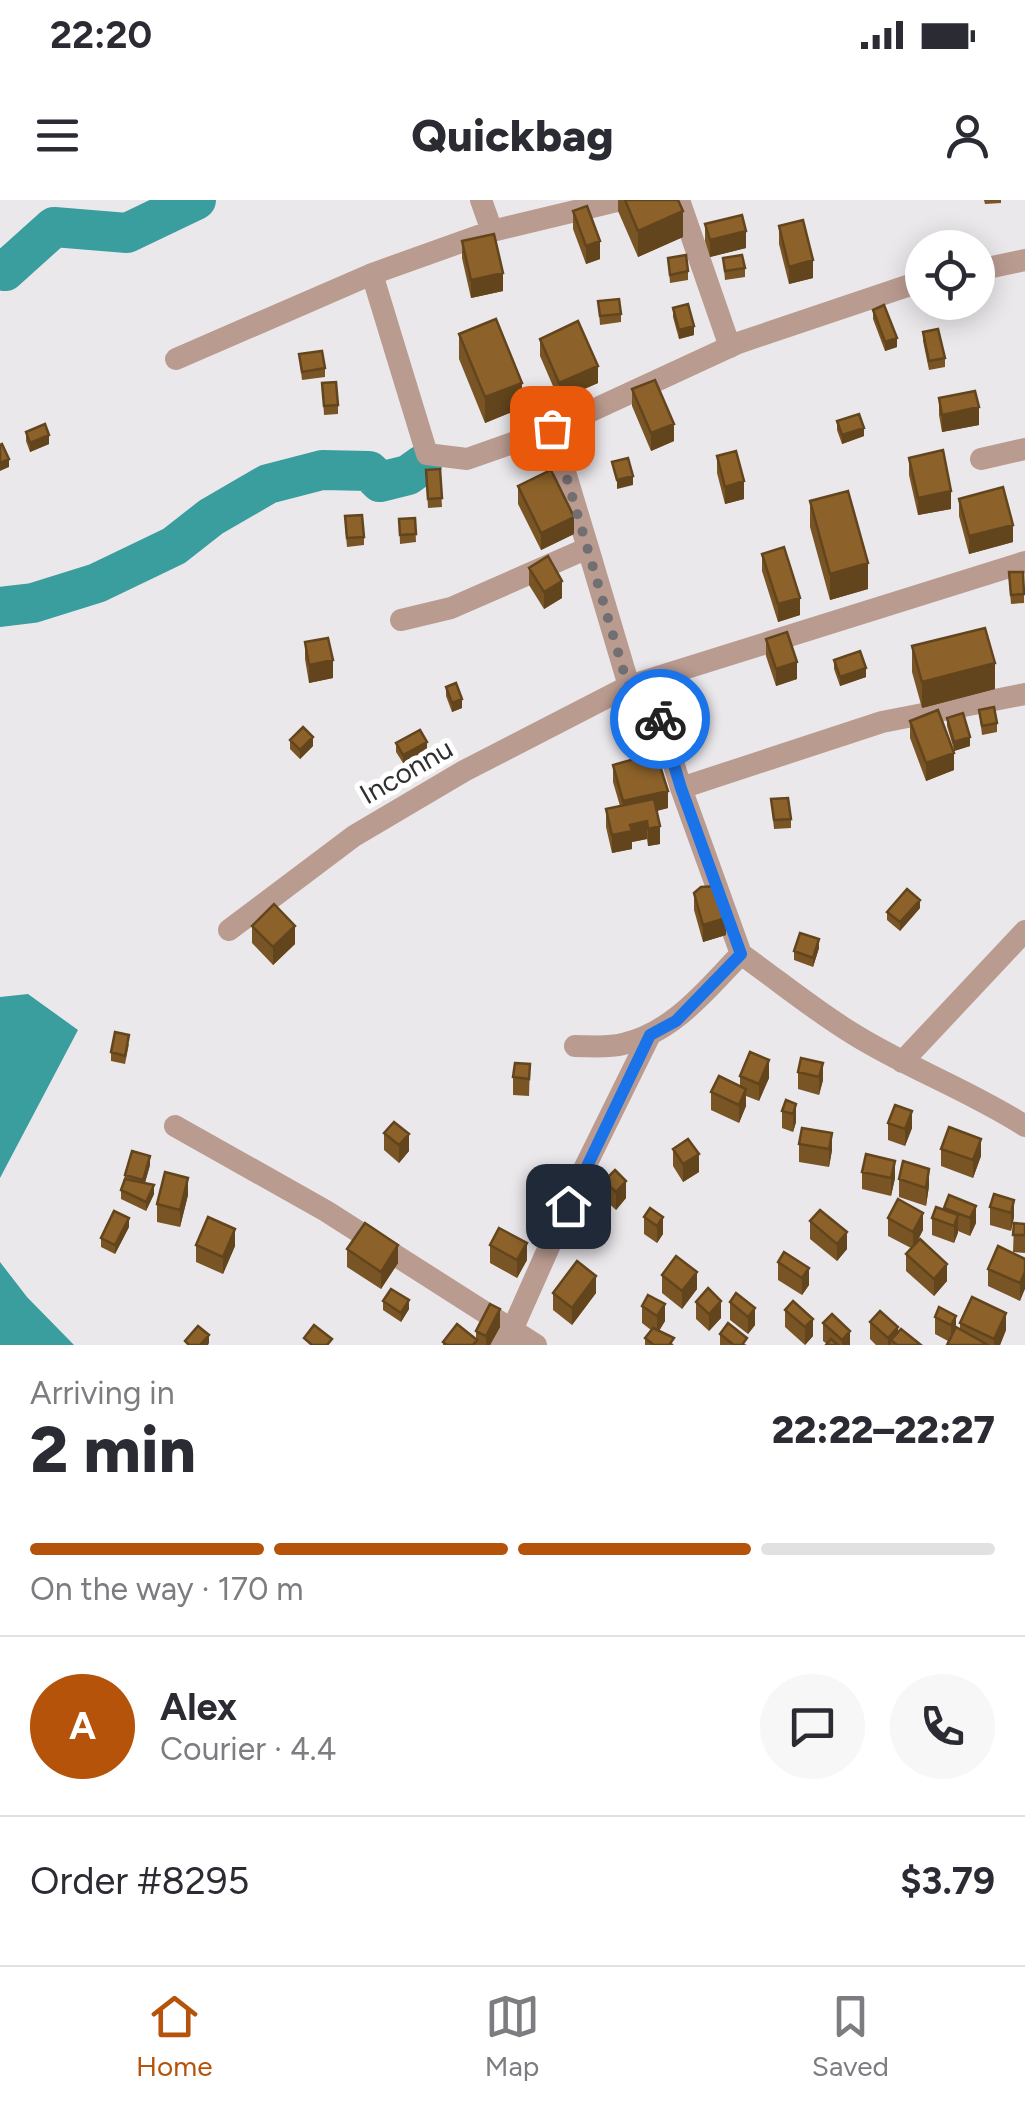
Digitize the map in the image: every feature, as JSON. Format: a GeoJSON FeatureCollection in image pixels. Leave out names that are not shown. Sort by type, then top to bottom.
{"type":"FeatureCollection","features":[{"type":"Feature","properties":{"kind":"street"},"geometry":{"type":"LineString","coordinates":[[481,200],[492,231]]}},
{"type":"Feature","properties":{"kind":"street"},"geometry":{"type":"LineString","coordinates":[[176,359],[372,274],[492,231],[621,200]]}},
{"type":"Feature","properties":{"kind":"street"},"geometry":{"type":"LineString","coordinates":[[679,200],[730,346]]}},
{"type":"Feature","properties":{"kind":"street"},"geometry":{"type":"LineString","coordinates":[[995,266],[1025,260]]}},
{"type":"Feature","properties":{"kind":"street"},"geometry":{"type":"LineString","coordinates":[[372,274],[427,454],[467,458],[552,428],[730,346],[905,287]]}},
{"type":"Feature","properties":{"kind":"street"},"geometry":{"type":"LineString","coordinates":[[552,428],[588,548],[741,954],[853,1034],[986,1101],[1025,1126]]}},
{"type":"Feature","properties":{"kind":"street"},"geometry":{"type":"LineString","coordinates":[[981,459],[1025,448]]}},
{"type":"Feature","properties":{"kind":"street"},"geometry":{"type":"LineString","coordinates":[[401,620],[451,608],[588,548]]}},
{"type":"Feature","properties":{"kind":"street","name":"Inconnu"},"geometry":{"type":"LineString","coordinates":[[229,930],[370,827],[464,771],[638,683],[1025,562]]}},
{"type":"Feature","properties":{"kind":"street"},"geometry":{"type":"LineString","coordinates":[[681,788],[882,722],[1025,694]]}},
{"type":"Feature","properties":{"kind":"street"},"geometry":{"type":"LineString","coordinates":[[902,1062],[1025,931]]}},
{"type":"Feature","properties":{"kind":"street"},"geometry":{"type":"LineString","coordinates":[[575,1046],[620,1046],[676,1021],[741,954]]}},
{"type":"Feature","properties":{"kind":"street"},"geometry":{"type":"LineString","coordinates":[[506,1338],[650,1035]]}},
{"type":"Feature","properties":{"kind":"street"},"geometry":{"type":"LineString","coordinates":[[175,1126],[326,1211],[506,1338],[536,1345]]}},
{"type":"Feature","properties":{"kind":"water"},"geometry":{"type":"Polygon","coordinates":[[[28,994],[78,1030],[0,1178],[0,997],[28,994]]]}},
{"type":"Feature","properties":{"kind":"water"},"geometry":{"type":"Polygon","coordinates":[[[0,1262],[27,1297],[74,1345],[0,1345],[0,1262]]]}},
{"type":"Feature","properties":{"kind":"building"},"geometry":{"type":"Polygon","coordinates":[[[625,200],[678,200],[683,211],[638,231],[625,200]]]}},
{"type":"Feature","properties":{"kind":"building"},"geometry":{"type":"Polygon","coordinates":[[[587,206],[600,241],[586,246],[573,211],[587,206]]]}},
{"type":"Feature","properties":{"kind":"building"},"geometry":{"type":"Polygon","coordinates":[[[742,215],[746,231],[710,240],[705,224],[742,215]]]}},
{"type":"Feature","properties":{"kind":"building"},"geometry":{"type":"Polygon","coordinates":[[[803,220],[813,260],[789,267],[779,226],[803,220]]]}},
{"type":"Feature","properties":{"kind":"building"},"geometry":{"type":"Polygon","coordinates":[[[494,234],[503,273],[471,280],[462,241],[494,234]]]}},
{"type":"Feature","properties":{"kind":"building"},"geometry":{"type":"Polygon","coordinates":[[[686,255],[688,271],[670,275],[668,258],[686,255]]]}},
{"type":"Feature","properties":{"kind":"building"},"geometry":{"type":"Polygon","coordinates":[[[742,255],[745,268],[725,271],[723,258],[742,255]]]}},
{"type":"Feature","properties":{"kind":"building"},"geometry":{"type":"Polygon","coordinates":[[[619,299],[621,314],[600,316],[598,301],[619,299]]]}},
{"type":"Feature","properties":{"kind":"building"},"geometry":{"type":"Polygon","coordinates":[[[688,304],[694,326],[679,330],[673,308],[688,304]]]}},
{"type":"Feature","properties":{"kind":"building"},"geometry":{"type":"Polygon","coordinates":[[[884,305],[897,338],[885,342],[873,310],[884,305]]]}},
{"type":"Feature","properties":{"kind":"building"},"geometry":{"type":"Polygon","coordinates":[[[496,319],[522,383],[485,397],[459,334],[496,319]]]}},
{"type":"Feature","properties":{"kind":"building"},"geometry":{"type":"Polygon","coordinates":[[[578,321],[598,366],[559,383],[540,339],[578,321]]]}},
{"type":"Feature","properties":{"kind":"building"},"geometry":{"type":"Polygon","coordinates":[[[938,329],[945,358],[929,361],[923,332],[938,329]]]}},
{"type":"Feature","properties":{"kind":"building"},"geometry":{"type":"Polygon","coordinates":[[[322,351],[325,368],[302,372],[299,354],[322,351]]]}},
{"type":"Feature","properties":{"kind":"building"},"geometry":{"type":"Polygon","coordinates":[[[655,380],[674,424],[651,433],[632,389],[655,380]]]}},
{"type":"Feature","properties":{"kind":"building"},"geometry":{"type":"Polygon","coordinates":[[[336,382],[338,405],[324,406],[322,383],[336,382]]]}},
{"type":"Feature","properties":{"kind":"building"},"geometry":{"type":"Polygon","coordinates":[[[975,391],[979,407],[942,415],[939,398],[975,391]]]}},
{"type":"Feature","properties":{"kind":"building"},"geometry":{"type":"Polygon","coordinates":[[[859,414],[864,428],[842,435],[837,421],[859,414]]]}},
{"type":"Feature","properties":{"kind":"building"},"geometry":{"type":"Polygon","coordinates":[[[45,424],[49,435],[30,443],[26,432],[45,424]]]}},
{"type":"Feature","properties":{"kind":"building"},"geometry":{"type":"Polygon","coordinates":[[[0,445],[9,459],[0,463],[0,445]]]}},
{"type":"Feature","properties":{"kind":"building"},"geometry":{"type":"Polygon","coordinates":[[[943,450],[951,491],[918,498],[909,458],[943,450]]]}},
{"type":"Feature","properties":{"kind":"building"},"geometry":{"type":"Polygon","coordinates":[[[736,451],[744,481],[725,487],[717,456],[736,451]]]}},
{"type":"Feature","properties":{"kind":"building"},"geometry":{"type":"Polygon","coordinates":[[[628,458],[633,476],[617,480],[612,462],[628,458]]]}},
{"type":"Feature","properties":{"kind":"building"},"geometry":{"type":"Polygon","coordinates":[[[440,469],[442,498],[428,499],[426,470],[440,469]]]}},
{"type":"Feature","properties":{"kind":"building"},"geometry":{"type":"Polygon","coordinates":[[[551,470],[574,517],[541,533],[518,486],[551,470]]]}},
{"type":"Feature","properties":{"kind":"building"},"geometry":{"type":"Polygon","coordinates":[[[1003,487],[1013,525],[969,536],[959,499],[1003,487]]]}},
{"type":"Feature","properties":{"kind":"building"},"geometry":{"type":"Polygon","coordinates":[[[848,491],[868,563],[830,574],[810,501],[848,491]]]}},
{"type":"Feature","properties":{"kind":"building"},"geometry":{"type":"Polygon","coordinates":[[[362,515],[364,537],[347,538],[345,516],[362,515]]]}},
{"type":"Feature","properties":{"kind":"building"},"geometry":{"type":"Polygon","coordinates":[[[415,518],[416,534],[400,535],[399,519],[415,518]]]}},
{"type":"Feature","properties":{"kind":"building"},"geometry":{"type":"Polygon","coordinates":[[[784,547],[800,598],[778,604],[762,554],[784,547]]]}},
{"type":"Feature","properties":{"kind":"building"},"geometry":{"type":"Polygon","coordinates":[[[548,556],[562,581],[544,592],[529,568],[548,556]]]}},
{"type":"Feature","properties":{"kind":"building"},"geometry":{"type":"Polygon","coordinates":[[[1009,572],[1023,572],[1024,594],[1011,595],[1009,572]]]}},
{"type":"Feature","properties":{"kind":"building"},"geometry":{"type":"Polygon","coordinates":[[[985,628],[995,663],[922,682],[912,646],[985,628]]]}},
{"type":"Feature","properties":{"kind":"building"},"geometry":{"type":"Polygon","coordinates":[[[787,632],[797,662],[776,669],[766,639],[787,632]]]}},
{"type":"Feature","properties":{"kind":"building"},"geometry":{"type":"Polygon","coordinates":[[[328,638],[333,660],[309,665],[305,642],[328,638]]]}},
{"type":"Feature","properties":{"kind":"building"},"geometry":{"type":"Polygon","coordinates":[[[860,651],[866,668],[840,677],[834,660],[860,651]]]}},
{"type":"Feature","properties":{"kind":"building"},"geometry":{"type":"Polygon","coordinates":[[[456,683],[462,699],[452,703],[446,687],[456,683]]]}},
{"type":"Feature","properties":{"kind":"building"},"geometry":{"type":"Polygon","coordinates":[[[994,707],[997,723],[982,726],[979,710],[994,707]]]}},
{"type":"Feature","properties":{"kind":"building"},"geometry":{"type":"Polygon","coordinates":[[[938,710],[954,753],[926,763],[910,721],[938,710]]]}},
{"type":"Feature","properties":{"kind":"building"},"geometry":{"type":"Polygon","coordinates":[[[963,713],[970,737],[954,742],[947,718],[963,713]]]}},
{"type":"Feature","properties":{"kind":"building"},"geometry":{"type":"Polygon","coordinates":[[[303,727],[313,737],[300,750],[290,740],[303,727]]]}},
{"type":"Feature","properties":{"kind":"building"},"geometry":{"type":"Polygon","coordinates":[[[420,730],[427,742],[403,755],[396,743],[420,730]]]}},
{"type":"Feature","properties":{"kind":"building"},"geometry":{"type":"Polygon","coordinates":[[[656,753],[668,791],[623,801],[613,765],[656,753]]]}},
{"type":"Feature","properties":{"kind":"building"},"geometry":{"type":"Polygon","coordinates":[[[788,798],[791,819],[774,820],[771,799],[788,798]]]}},
{"type":"Feature","properties":{"kind":"building"},"geometry":{"type":"Polygon","coordinates":[[[654,799],[660,826],[648,829],[647,821],[630,825],[632,831],[612,835],[606,809],[654,799]]]}},
{"type":"Feature","properties":{"kind":"building"},"geometry":{"type":"Polygon","coordinates":[[[717,886],[726,918],[703,925],[694,893],[701,887],[717,886]]]}},
{"type":"Feature","properties":{"kind":"building"},"geometry":{"type":"Polygon","coordinates":[[[907,889],[920,900],[900,922],[887,912],[907,889]]]}},
{"type":"Feature","properties":{"kind":"building"},"geometry":{"type":"Polygon","coordinates":[[[274,904],[295,926],[273,947],[252,926],[274,904]]]}},
{"type":"Feature","properties":{"kind":"building"},"geometry":{"type":"Polygon","coordinates":[[[800,933],[819,939],[813,958],[794,951],[800,933]]]}},
{"type":"Feature","properties":{"kind":"building"},"geometry":{"type":"Polygon","coordinates":[[[115,1032],[129,1035],[125,1056],[111,1052],[115,1032]]]}},
{"type":"Feature","properties":{"kind":"building"},"geometry":{"type":"Polygon","coordinates":[[[750,1052],[769,1060],[759,1084],[740,1076],[750,1052]]]}},
{"type":"Feature","properties":{"kind":"building"},"geometry":{"type":"Polygon","coordinates":[[[801,1058],[823,1063],[819,1077],[798,1072],[801,1058]]]}},
{"type":"Feature","properties":{"kind":"building"},"geometry":{"type":"Polygon","coordinates":[[[515,1063],[530,1064],[529,1079],[513,1077],[515,1063]]]}},
{"type":"Feature","properties":{"kind":"building"},"geometry":{"type":"Polygon","coordinates":[[[719,1076],[746,1089],[739,1105],[711,1092],[719,1076]]]}},
{"type":"Feature","properties":{"kind":"building"},"geometry":{"type":"Polygon","coordinates":[[[786,1100],[796,1104],[793,1114],[782,1111],[786,1100]]]}},
{"type":"Feature","properties":{"kind":"building"},"geometry":{"type":"Polygon","coordinates":[[[895,1105],[912,1111],[905,1129],[888,1123],[895,1105]]]}},
{"type":"Feature","properties":{"kind":"building"},"geometry":{"type":"Polygon","coordinates":[[[394,1122],[409,1134],[399,1145],[384,1133],[394,1122]]]}},
{"type":"Feature","properties":{"kind":"building"},"geometry":{"type":"Polygon","coordinates":[[[949,1127],[981,1139],[973,1160],[941,1149],[949,1127]]]}},
{"type":"Feature","properties":{"kind":"building"},"geometry":{"type":"Polygon","coordinates":[[[802,1128],[832,1133],[829,1149],[799,1144],[802,1128]]]}},
{"type":"Feature","properties":{"kind":"building"},"geometry":{"type":"Polygon","coordinates":[[[688,1139],[699,1154],[683,1164],[673,1149],[688,1139]]]}},
{"type":"Feature","properties":{"kind":"building"},"geometry":{"type":"Polygon","coordinates":[[[132,1151],[150,1156],[143,1180],[125,1175],[132,1151]]]}},
{"type":"Feature","properties":{"kind":"building"},"geometry":{"type":"Polygon","coordinates":[[[866,1154],[895,1161],[891,1178],[862,1172],[866,1154]]]}},
{"type":"Feature","properties":{"kind":"building"},"geometry":{"type":"Polygon","coordinates":[[[903,1161],[929,1169],[926,1188],[899,1179],[903,1161]]]}},
{"type":"Feature","properties":{"kind":"building"},"geometry":{"type":"Polygon","coordinates":[[[615,1170],[626,1181],[616,1192],[604,1181],[615,1170]]]}},
{"type":"Feature","properties":{"kind":"building"},"geometry":{"type":"Polygon","coordinates":[[[165,1172],[188,1178],[180,1210],[157,1204],[165,1172]]]}},
{"type":"Feature","properties":{"kind":"building"},"geometry":{"type":"Polygon","coordinates":[[[125,1179],[154,1185],[146,1202],[121,1190],[125,1179]]]}},
{"type":"Feature","properties":{"kind":"building"},"geometry":{"type":"Polygon","coordinates":[[[994,1194],[1014,1200],[1011,1213],[990,1207],[994,1194]]]}},
{"type":"Feature","properties":{"kind":"building"},"geometry":{"type":"Polygon","coordinates":[[[949,1195],[976,1206],[970,1218],[944,1208],[949,1195]]]}},
{"type":"Feature","properties":{"kind":"building"},"geometry":{"type":"Polygon","coordinates":[[[898,1199],[923,1213],[913,1232],[888,1218],[898,1199]]]}},
{"type":"Feature","properties":{"kind":"building"},"geometry":{"type":"Polygon","coordinates":[[[936,1207],[958,1215],[954,1226],[932,1218],[936,1207]]]}},
{"type":"Feature","properties":{"kind":"building"},"geometry":{"type":"Polygon","coordinates":[[[650,1208],[663,1217],[657,1226],[644,1217],[650,1208]]]}},
{"type":"Feature","properties":{"kind":"building"},"geometry":{"type":"Polygon","coordinates":[[[820,1210],[847,1232],[837,1244],[810,1221],[820,1210]]]}},
{"type":"Feature","properties":{"kind":"building"},"geometry":{"type":"Polygon","coordinates":[[[114,1211],[129,1218],[115,1245],[101,1238],[114,1211]]]}},
{"type":"Feature","properties":{"kind":"building"},"geometry":{"type":"Polygon","coordinates":[[[208,1217],[235,1229],[223,1257],[196,1245],[208,1217]]]}},
{"type":"Feature","properties":{"kind":"building"},"geometry":{"type":"Polygon","coordinates":[[[365,1223],[398,1245],[381,1272],[347,1249],[365,1223]]]}},
{"type":"Feature","properties":{"kind":"building"},"geometry":{"type":"Polygon","coordinates":[[[1014,1223],[1025,1224],[1025,1235],[1013,1235],[1014,1223]]]}},
{"type":"Feature","properties":{"kind":"building"},"geometry":{"type":"Polygon","coordinates":[[[499,1228],[527,1243],[517,1260],[490,1245],[499,1228]]]}},
{"type":"Feature","properties":{"kind":"building"},"geometry":{"type":"Polygon","coordinates":[[[920,1239],[947,1264],[934,1279],[906,1254],[920,1239]]]}},
{"type":"Feature","properties":{"kind":"building"},"geometry":{"type":"Polygon","coordinates":[[[998,1246],[1025,1259],[1020,1283],[988,1269],[998,1246]]]}},
{"type":"Feature","properties":{"kind":"building"},"geometry":{"type":"Polygon","coordinates":[[[784,1252],[809,1268],[802,1278],[778,1262],[784,1252]]]}},
{"type":"Feature","properties":{"kind":"building"},"geometry":{"type":"Polygon","coordinates":[[[676,1256],[697,1272],[682,1291],[662,1275],[676,1256]]]}},
{"type":"Feature","properties":{"kind":"building"},"geometry":{"type":"Polygon","coordinates":[[[577,1261],[596,1276],[572,1308],[553,1293],[577,1261]]]}},
{"type":"Feature","properties":{"kind":"building"},"geometry":{"type":"Polygon","coordinates":[[[708,1288],[721,1301],[709,1314],[696,1302],[708,1288]]]}},
{"type":"Feature","properties":{"kind":"building"},"geometry":{"type":"Polygon","coordinates":[[[391,1289],[409,1300],[401,1313],[383,1301],[391,1289]]]}},
{"type":"Feature","properties":{"kind":"building"},"geometry":{"type":"Polygon","coordinates":[[[736,1293],[755,1308],[748,1317],[730,1302],[736,1293]]]}},
{"type":"Feature","properties":{"kind":"building"},"geometry":{"type":"Polygon","coordinates":[[[648,1295],[665,1304],[657,1316],[642,1306],[648,1295]]]}},
{"type":"Feature","properties":{"kind":"building"},"geometry":{"type":"Polygon","coordinates":[[[972,1297],[1006,1313],[994,1339],[960,1323],[972,1297]]]}},
{"type":"Feature","properties":{"kind":"building"},"geometry":{"type":"Polygon","coordinates":[[[793,1301],[813,1319],[805,1327],[785,1310],[793,1301]]]}},
{"type":"Feature","properties":{"kind":"building"},"geometry":{"type":"Polygon","coordinates":[[[490,1304],[500,1309],[486,1336],[476,1331],[490,1304]]]}},
{"type":"Feature","properties":{"kind":"building"},"geometry":{"type":"Polygon","coordinates":[[[939,1307],[956,1316],[951,1325],[935,1317],[939,1307]]]}},
{"type":"Feature","properties":{"kind":"building"},"geometry":{"type":"Polygon","coordinates":[[[880,1311],[898,1327],[888,1338],[870,1322],[880,1311]]]}},
{"type":"Feature","properties":{"kind":"building"},"geometry":{"type":"Polygon","coordinates":[[[832,1314],[850,1331],[842,1340],[823,1323],[832,1314]]]}},
{"type":"Feature","properties":{"kind":"building"},"geometry":{"type":"Polygon","coordinates":[[[728,1323],[747,1338],[742,1345],[734,1345],[720,1334],[728,1323]]]}},
{"type":"Feature","properties":{"kind":"building"},"geometry":{"type":"Polygon","coordinates":[[[457,1324],[477,1340],[473,1345],[443,1342],[457,1324]]]}},
{"type":"Feature","properties":{"kind":"building"},"geometry":{"type":"Polygon","coordinates":[[[314,1325],[332,1339],[327,1345],[312,1345],[304,1338],[314,1325]]]}},
{"type":"Feature","properties":{"kind":"building"},"geometry":{"type":"Polygon","coordinates":[[[198,1326],[209,1335],[200,1345],[189,1345],[185,1341],[198,1326]]]}},
{"type":"Feature","properties":{"kind":"building"},"geometry":{"type":"Polygon","coordinates":[[[956,1327],[988,1345],[947,1345],[956,1327]]]}},
{"type":"Feature","properties":{"kind":"building"},"geometry":{"type":"Polygon","coordinates":[[[653,1328],[674,1338],[669,1345],[654,1345],[645,1338],[653,1328]]]}},
{"type":"Feature","properties":{"kind":"building"},"geometry":{"type":"Polygon","coordinates":[[[901,1329],[921,1345],[897,1345],[891,1340],[901,1329]]]}},
{"type":"Feature","properties":{"kind":"waterway"},"geometry":{"type":"LineString","coordinates":[[0,268],[5,271],[54,227],[127,233],[196,200]]}},
{"type":"Feature","properties":{"kind":"waterway"},"geometry":{"type":"LineString","coordinates":[[0,607],[33,603],[97,583],[174,546],[211,517],[268,484],[322,470],[369,471],[380,482],[408,475],[422,465]]}},
{"type":"Feature","properties":{"kind":"way so far"},"geometry":{"type":"LineString","coordinates":[[552,428],[628,686],[648,680],[660,719]]}},
{"type":"Feature","properties":{"kind":"route"},"geometry":{"type":"LineString","coordinates":[[568,1206],[650,1035],[676,1021],[741,954],[660,719]]}}]}
